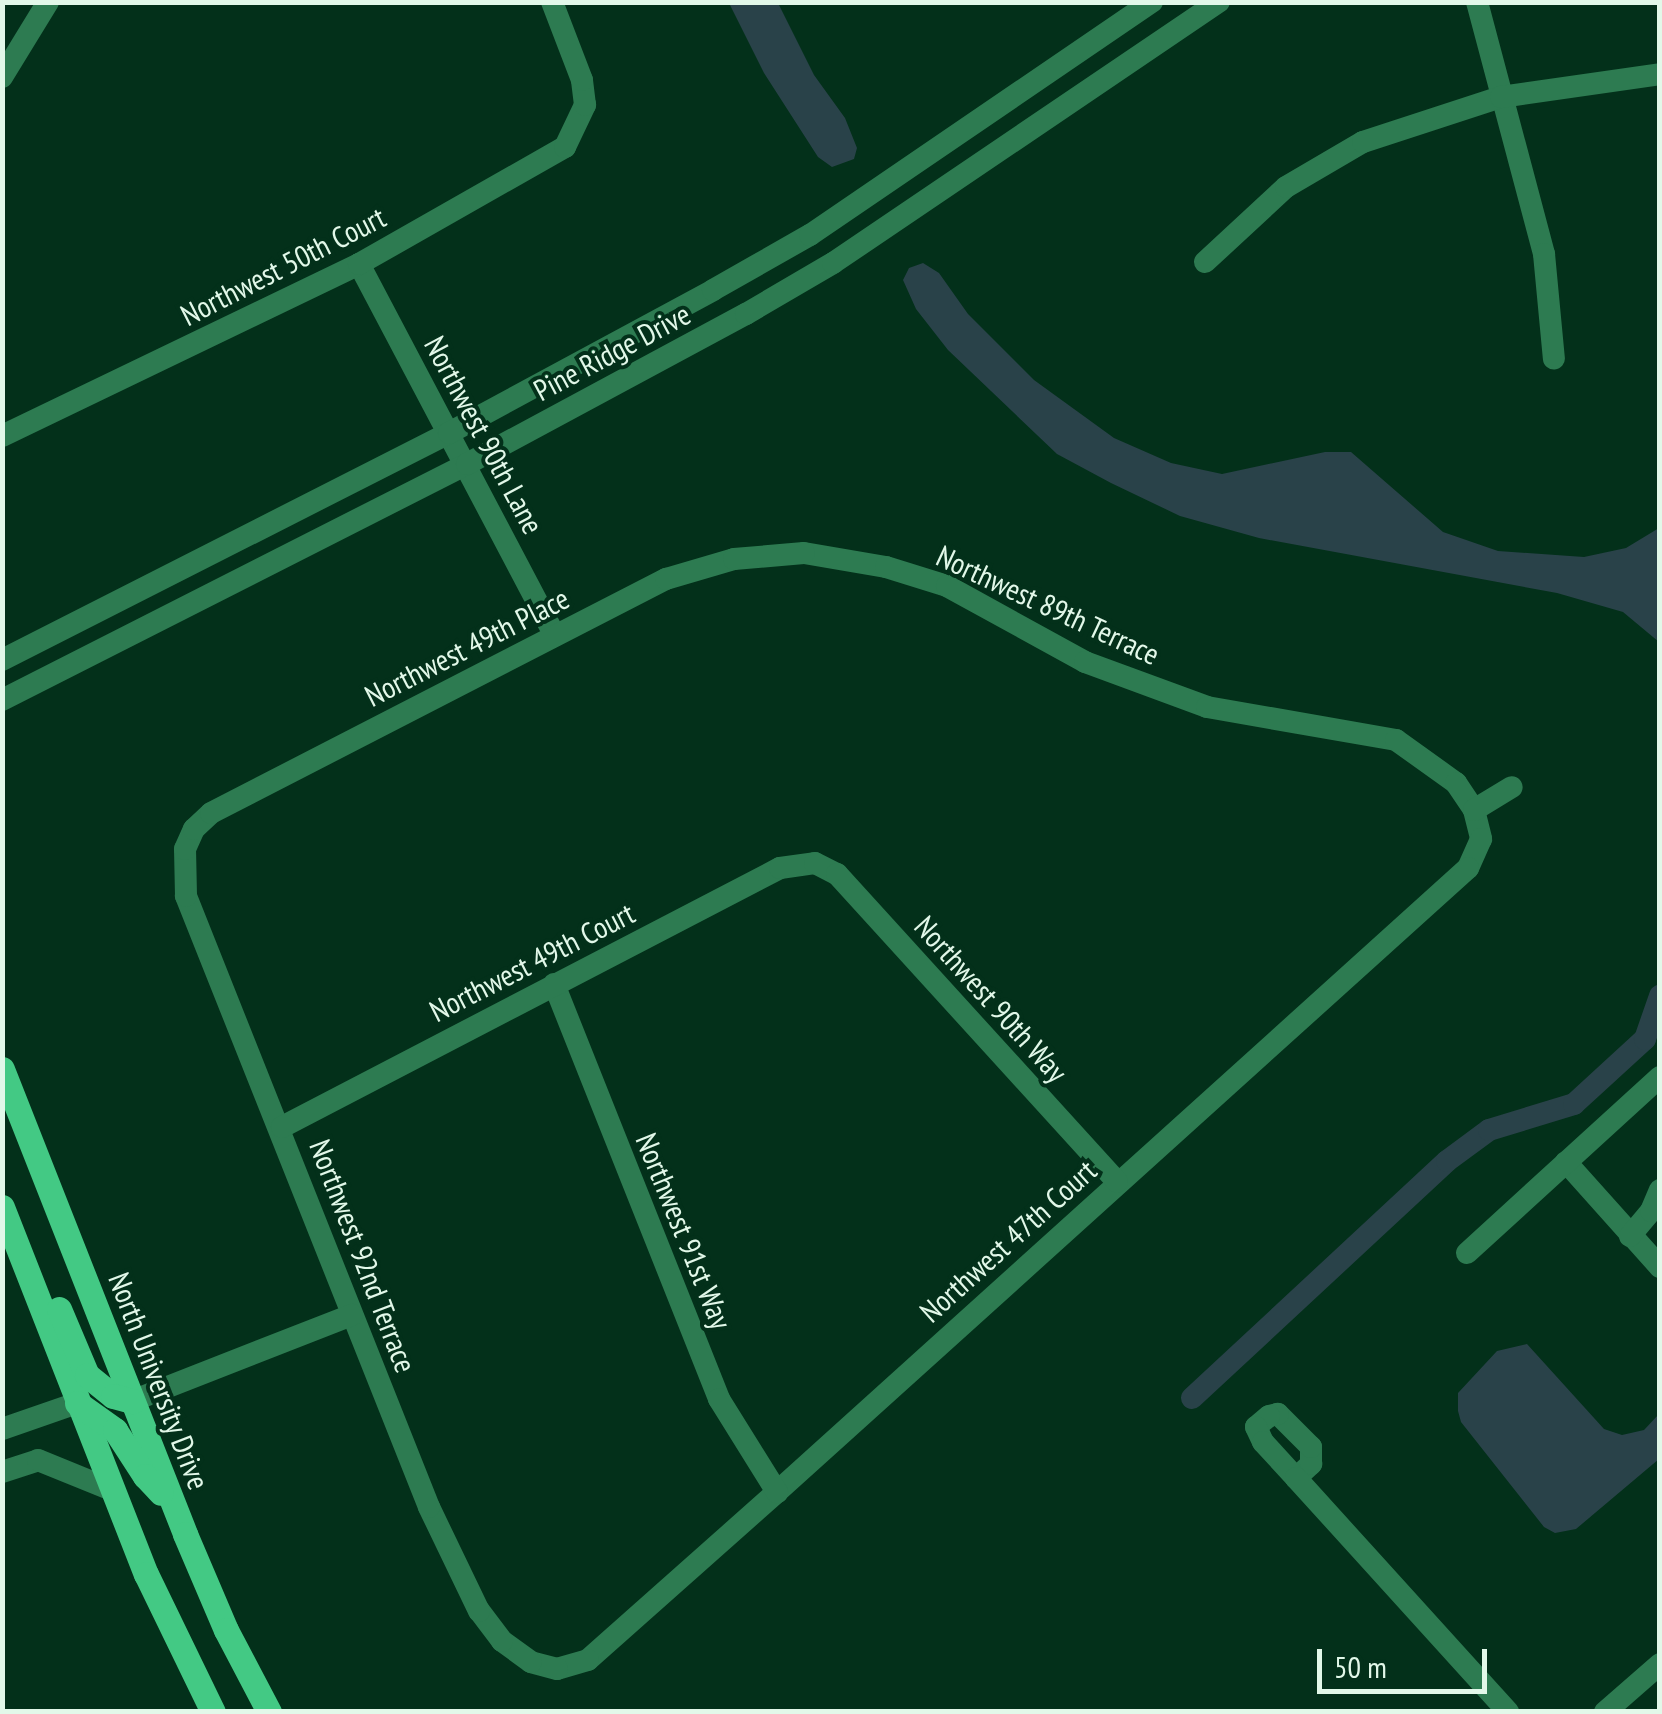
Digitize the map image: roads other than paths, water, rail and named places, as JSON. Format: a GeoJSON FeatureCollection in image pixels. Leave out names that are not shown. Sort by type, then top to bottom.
{"type":"FeatureCollection","features":[{"type":"Feature","properties":{"kind":"main road","name":"North University Drive"},"geometry":{"type":"LineString","coordinates":[[2,1068],[170,1498],[226,1630],[269,1712]]}},
{"type":"Feature","properties":{"kind":"main road"},"geometry":{"type":"LineString","coordinates":[[2,1207],[112,1490],[212,1712]]}},
{"type":"Feature","properties":{"kind":"main road"},"geometry":{"type":"LineString","coordinates":[[31,1281],[56,1301],[87,1375],[113,1396],[132,1401]]}},
{"type":"Feature","properties":{"kind":"main road"},"geometry":{"type":"LineString","coordinates":[[77,1403],[114,1430],[144,1476],[170,1498]]}},
{"type":"Feature","properties":{"kind":"street"},"geometry":{"type":"LineString","coordinates":[[2,77],[48,2]]}},
{"type":"Feature","properties":{"kind":"street","name":"Northwest 50th Court"},"geometry":{"type":"LineString","coordinates":[[2,436],[360,264],[565,147],[578,127],[585,104],[582,80],[552,2]]}},
{"type":"Feature","properties":{"kind":"street","name":"Pine Ridge Drive"},"geometry":{"type":"LineString","coordinates":[[2,660],[449,432],[810,234],[1152,2]]}},
{"type":"Feature","properties":{"kind":"street","name":"Pine Ridge Drive"},"geometry":{"type":"LineString","coordinates":[[2,700],[467,464],[832,263],[1219,2]]}},
{"type":"Feature","properties":{"kind":"street"},"geometry":{"type":"LineString","coordinates":[[1477,2],[1544,254],[1554,359]]}},
{"type":"Feature","properties":{"kind":"street"},"geometry":{"type":"LineString","coordinates":[[1205,262],[1286,187],[1364,142],[1501,97],[1660,74]]}},
{"type":"Feature","properties":{"kind":"street","name":"Northwest 90th Lane"},"geometry":{"type":"LineString","coordinates":[[360,264],[555,635]]}},
{"type":"Feature","properties":{"kind":"street","name":"Northwest 49th Place"},"geometry":{"type":"LineString","coordinates":[[185,849],[194,829],[211,813],[666,579],[734,559],[804,553]]}},
{"type":"Feature","properties":{"kind":"street","name":"Northwest 89th Terrace"},"geometry":{"type":"LineString","coordinates":[[804,553],[886,568],[946,586],[1085,662],[1207,707],[1396,740],[1456,783],[1474,810]]}},
{"type":"Feature","properties":{"kind":"street"},"geometry":{"type":"LineString","coordinates":[[1474,810],[1512,787]]}},
{"type":"Feature","properties":{"kind":"street","name":"Northwest 47th Court"},"geometry":{"type":"LineString","coordinates":[[530,1662],[557,1669],[588,1660],[777,1492],[1468,868],[1481,839],[1474,810]]}},
{"type":"Feature","properties":{"kind":"street","name":"Northwest 92nd Terrace"},"geometry":{"type":"LineString","coordinates":[[185,849],[186,896],[282,1127],[352,1315],[430,1507],[479,1611],[502,1641],[530,1662]]}},
{"type":"Feature","properties":{"kind":"street","name":"Northwest 90th Way"},"geometry":{"type":"LineString","coordinates":[[815,863],[837,874],[1117,1182]]}},
{"type":"Feature","properties":{"kind":"street","name":"Northwest 49th Court"},"geometry":{"type":"LineString","coordinates":[[282,1127],[780,868],[815,863]]}},
{"type":"Feature","properties":{"kind":"street","name":"Northwest 91st Way"},"geometry":{"type":"LineString","coordinates":[[554,984],[719,1400],[777,1492]]}},
{"type":"Feature","properties":{"kind":"street"},"geometry":{"type":"LineString","coordinates":[[1466,1253],[1660,1077]]}},
{"type":"Feature","properties":{"kind":"street"},"geometry":{"type":"LineString","coordinates":[[1566,1162],[1660,1267]]}},
{"type":"Feature","properties":{"kind":"street"},"geometry":{"type":"LineString","coordinates":[[1630,1236],[1651,1212],[1660,1190]]}},
{"type":"Feature","properties":{"kind":"street"},"geometry":{"type":"LineString","coordinates":[[132,1401],[352,1315]]}},
{"type":"Feature","properties":{"kind":"street"},"geometry":{"type":"LineString","coordinates":[[2,1429],[77,1403]]}},
{"type":"Feature","properties":{"kind":"street"},"geometry":{"type":"LineString","coordinates":[[2,1472],[38,1460],[112,1490]]}},
{"type":"Feature","properties":{"kind":"street"},"geometry":{"type":"LineString","coordinates":[[1296,1478],[1508,1712]]}},
{"type":"Feature","properties":{"kind":"street"},"geometry":{"type":"LineString","coordinates":[[1605,1712],[1660,1664]]}},
{"type":"Feature","properties":{"kind":"water"},"geometry":{"type":"Polygon","coordinates":[[[729,3],[778,3],[814,75],[845,118],[857,148],[854,159],[832,167],[818,157],[764,73],[729,3]]]}},
{"type":"Feature","properties":{"kind":"water"},"geometry":{"type":"Polygon","coordinates":[[[923,263],[939,273],[968,314],[1034,380],[1114,438],[1171,463],[1222,474],[1325,452],[1351,452],[1443,532],[1498,551],[1584,557],[1626,548],[1659,528],[1659,642],[1623,612],[1557,593],[1259,538],[1180,516],[1111,483],[1057,454],[948,350],[916,309],[903,280],[909,268],[923,263]]]}},
{"type":"Feature","properties":{"kind":"water"},"geometry":{"type":"Polygon","coordinates":[[[1527,1344],[1604,1429],[1622,1435],[1644,1430],[1659,1414],[1659,1459],[1576,1529],[1555,1533],[1544,1527],[1461,1422],[1458,1411],[1458,1393],[1497,1351],[1527,1344]]]}},
{"type":"Feature","properties":{"kind":"waterway"},"geometry":{"type":"LineString","coordinates":[[1192,1398],[1447,1161],[1489,1130],[1574,1104],[1645,1039],[1660,996]]}}]}
